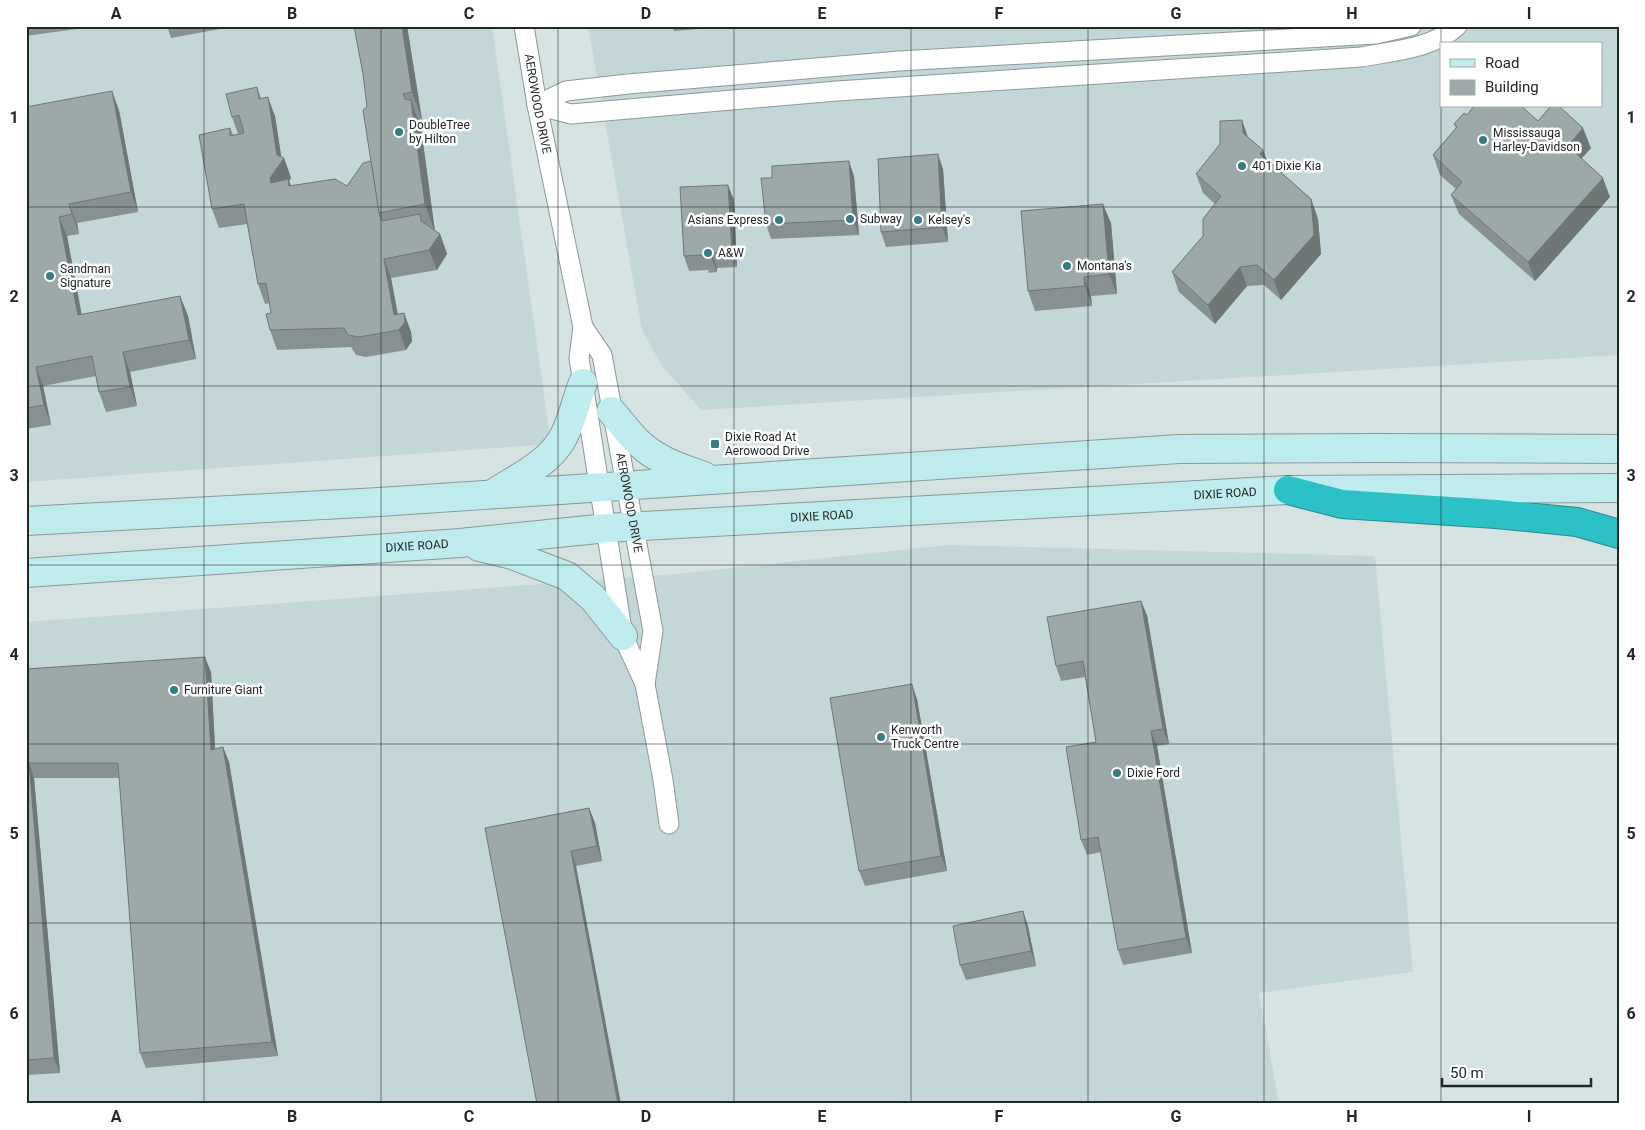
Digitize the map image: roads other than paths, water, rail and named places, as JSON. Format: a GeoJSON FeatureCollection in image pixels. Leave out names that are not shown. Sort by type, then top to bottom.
{"type":"FeatureCollection","features":[{"type":"Feature","properties":{"kind":"highway"},"geometry":{"type":"LineString","coordinates":[[1288,490],[1342,504],[1496,514],[1577,522],[1619,534]]}},
{"type":"Feature","properties":{"kind":"main road"},"geometry":{"type":"LineString","coordinates":[[490,495],[539,465],[561,442],[572,417],[583,383]]}},
{"type":"Feature","properties":{"kind":"main road"},"geometry":{"type":"LineString","coordinates":[[611,411],[640,444],[664,461],[715,480]]}},
{"type":"Feature","properties":{"kind":"main road"},"geometry":{"type":"LineString","coordinates":[[26,521],[490,495],[1179,449],[1619,449]]}},
{"type":"Feature","properties":{"kind":"main road","name":"DIXIE ROAD"},"geometry":{"type":"LineString","coordinates":[[26,573],[460,543],[607,528],[1288,490],[1619,488]]}},
{"type":"Feature","properties":{"kind":"main road"},"geometry":{"type":"LineString","coordinates":[[460,543],[512,556],[567,576],[593,598],[623,636]]}},
{"type":"Feature","properties":{"kind":"street","name":"AEROWOOD DRIVE"},"geometry":{"type":"LineString","coordinates":[[524,26],[537,105],[583,327],[579,358],[583,383],[613,486],[634,527],[653,631],[646,684]]}},
{"type":"Feature","properties":{"kind":"street"},"geometry":{"type":"LineString","coordinates":[[537,105],[566,91],[657,82],[900,61],[1376,34],[1410,26]]}},
{"type":"Feature","properties":{"kind":"street"},"geometry":{"type":"LineString","coordinates":[[537,105],[571,114],[837,91],[1361,57],[1431,42],[1442,37],[1457,26]]}},
{"type":"Feature","properties":{"kind":"street","name":"AEROWOOD DRIVE"},"geometry":{"type":"LineString","coordinates":[[583,327],[602,355],[611,411],[613,486],[607,528],[623,636],[646,684],[669,824]]}},
{"type":"Feature","properties":{"kind":"place","name":"DoubleTree by Hilton"},"geometry":{"type":"Point","coordinates":[399,132]}},
{"type":"Feature","properties":{"kind":"place","name":"Mississauga Harley-Davidson"},"geometry":{"type":"Point","coordinates":[1483,140]}},
{"type":"Feature","properties":{"kind":"place","name":"401 Dixie Kia"},"geometry":{"type":"Point","coordinates":[1242,166]}},
{"type":"Feature","properties":{"kind":"place","name":"Subway"},"geometry":{"type":"Point","coordinates":[850,219]}},
{"type":"Feature","properties":{"kind":"place","name":"Asians Express"},"geometry":{"type":"Point","coordinates":[779,220]}},
{"type":"Feature","properties":{"kind":"place","name":"Kelsey's"},"geometry":{"type":"Point","coordinates":[918,220]}},
{"type":"Feature","properties":{"kind":"place","name":"A&W"},"geometry":{"type":"Point","coordinates":[708,253]}},
{"type":"Feature","properties":{"kind":"place","name":"Montana's"},"geometry":{"type":"Point","coordinates":[1067,266]}},
{"type":"Feature","properties":{"kind":"place","name":"Sandman Signature"},"geometry":{"type":"Point","coordinates":[50,276]}},
{"type":"Feature","properties":{"kind":"place","name":"Dixie Road At Aerowood Drive"},"geometry":{"type":"Point","coordinates":[715,444]}},
{"type":"Feature","properties":{"kind":"place","name":"Furniture Giant"},"geometry":{"type":"Point","coordinates":[174,690]}},
{"type":"Feature","properties":{"kind":"place","name":"Kenworth Truck Centre"},"geometry":{"type":"Point","coordinates":[881,737]}},
{"type":"Feature","properties":{"kind":"place","name":"Dixie Ford"},"geometry":{"type":"Point","coordinates":[1117,773]}}]}
